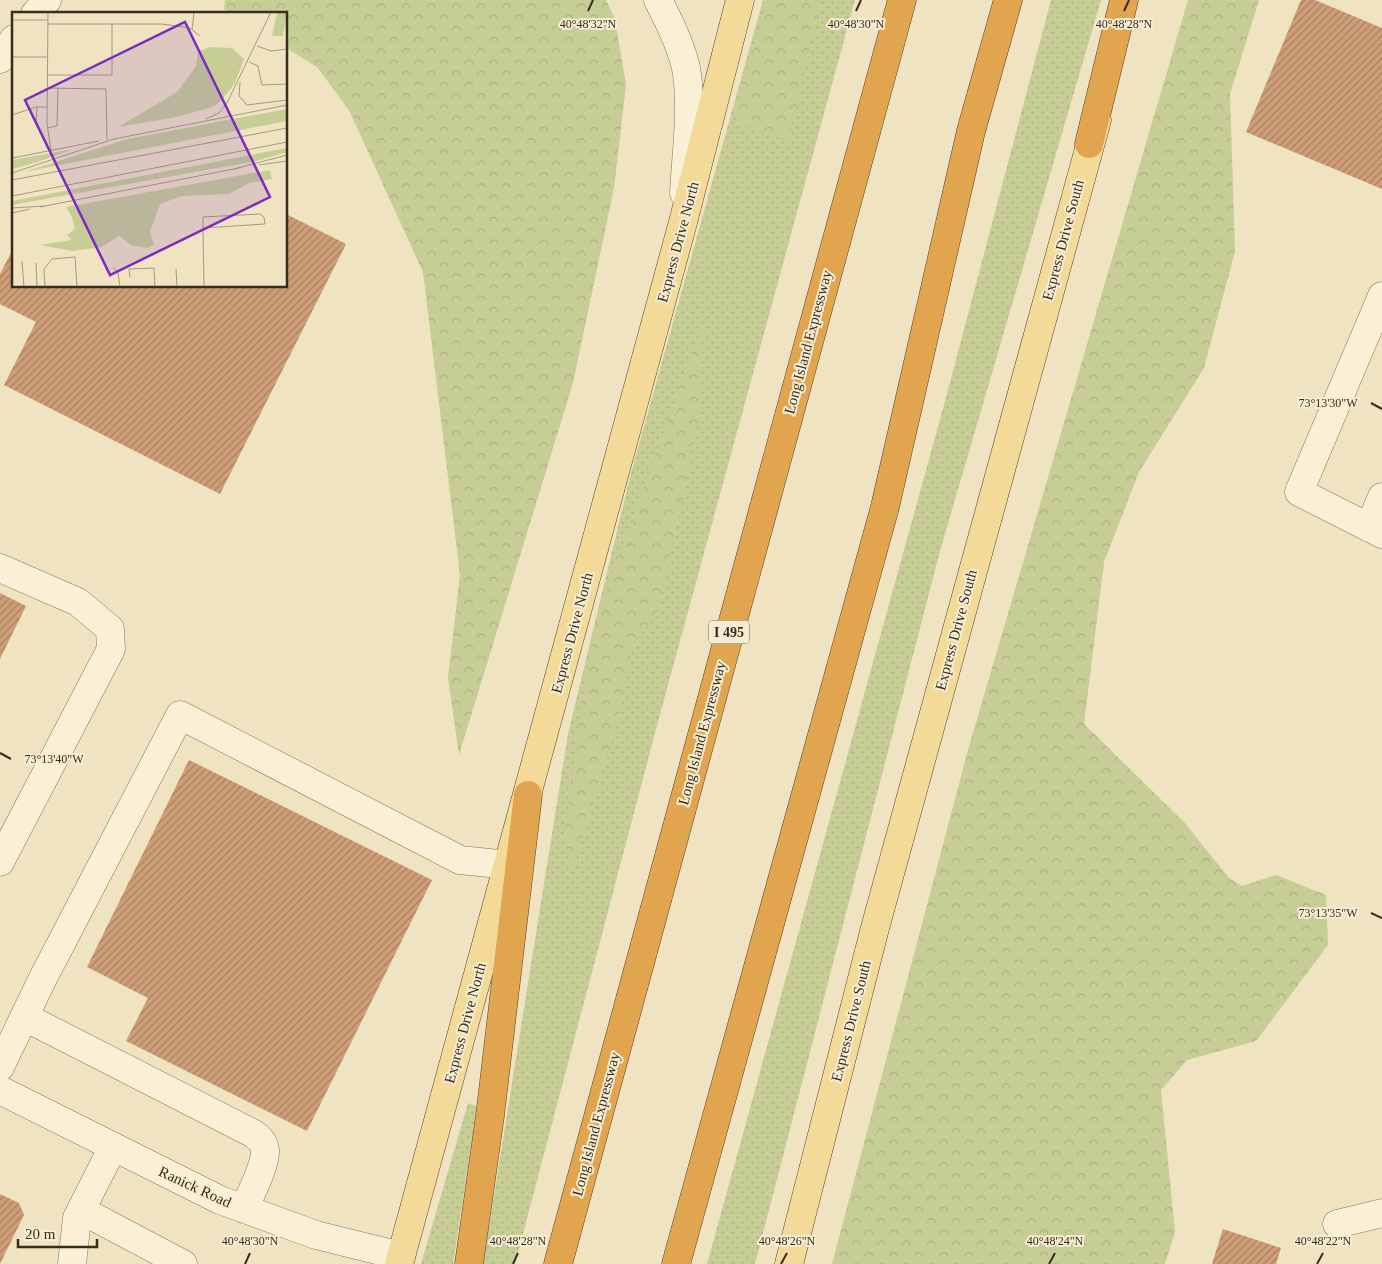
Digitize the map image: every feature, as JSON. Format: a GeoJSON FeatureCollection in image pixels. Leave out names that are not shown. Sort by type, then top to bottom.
{"type":"FeatureCollection","features":[{"type":"Feature","properties":{"kind":"highway","name":"Long Island Expressway"},"geometry":{"type":"LineString","coordinates":[[558,1264],[902,0]]}},
{"type":"Feature","properties":{"kind":"highway"},"geometry":{"type":"LineString","coordinates":[[676,1264],[885,507],[972,130],[1008,0]]}},
{"type":"Feature","properties":{"kind":"highway"},"geometry":{"type":"LineString","coordinates":[[1089,144],[1124,0]]}},
{"type":"Feature","properties":{"kind":"highway"},"geometry":{"type":"LineString","coordinates":[[469,1264],[490,1116],[528,795]]}},
{"type":"Feature","properties":{"kind":"main road","name":"Express Drive North"},"geometry":{"type":"LineString","coordinates":[[400,1260],[682,226],[740,0]]}},
{"type":"Feature","properties":{"kind":"main road","name":"Express Drive South"},"geometry":{"type":"LineString","coordinates":[[789,1264],[875,928],[1089,144],[1136,0]]}},
{"type":"Feature","properties":{"kind":"street"},"geometry":{"type":"LineString","coordinates":[[37,12],[46,0]]}},
{"type":"Feature","properties":{"kind":"street"},"geometry":{"type":"LineString","coordinates":[[658,0],[686,67],[688,92],[682,226]]}},
{"type":"Feature","properties":{"kind":"street"},"geometry":{"type":"LineString","coordinates":[[0,27],[12,36]]}},
{"type":"Feature","properties":{"kind":"street"},"geometry":{"type":"LineString","coordinates":[[0,59],[12,40]]}},
{"type":"Feature","properties":{"kind":"street"},"geometry":{"type":"LineString","coordinates":[[1382,296],[1299,492],[1376,531],[1382,498]]}},
{"type":"Feature","properties":{"kind":"street"},"geometry":{"type":"LineString","coordinates":[[0,568],[78,602],[110,629],[111,649],[0,862]]}},
{"type":"Feature","properties":{"kind":"street"},"geometry":{"type":"LineString","coordinates":[[0,1067],[180,715],[460,860],[509,865]]}},
{"type":"Feature","properties":{"kind":"street"},"geometry":{"type":"LineString","coordinates":[[25,1017],[254,1134],[262,1141],[265,1149],[264,1158],[244,1209]]}},
{"type":"Feature","properties":{"kind":"street","name":"Ranick Road"},"geometry":{"type":"LineString","coordinates":[[0,1090],[220,1200],[316,1235],[400,1260]]}},
{"type":"Feature","properties":{"kind":"street"},"geometry":{"type":"LineString","coordinates":[[72,1264],[77,1218],[113,1147]]}},
{"type":"Feature","properties":{"kind":"street"},"geometry":{"type":"LineString","coordinates":[[81,1210],[183,1264]]}},
{"type":"Feature","properties":{"kind":"street"},"geometry":{"type":"LineString","coordinates":[[1337,1224],[1382,1213]]}},
{"type":"Feature","properties":{"kind":"green space"},"geometry":{"type":"Polygon","coordinates":[[[225,0],[606,0],[615,19],[626,85],[614,188],[573,383],[459,755],[448,677],[460,575],[423,272],[349,110],[317,67],[288,49],[288,12],[228,12],[224,9],[225,0]]]}},
{"type":"Feature","properties":{"kind":"green space"},"geometry":{"type":"Polygon","coordinates":[[[763,0],[855,0],[659,718],[515,1264],[483,1264],[568,734],[631,473],[763,0]]]}},
{"type":"Feature","properties":{"kind":"green space"},"geometry":{"type":"Polygon","coordinates":[[[768,0],[821,0],[788,141],[732,122],[768,0]]]}},
{"type":"Feature","properties":{"kind":"green space"},"geometry":{"type":"Polygon","coordinates":[[[1051,0],[1101,0],[940,551],[755,1264],[707,1264],[944,405],[1051,0]]]}},
{"type":"Feature","properties":{"kind":"green space"},"geometry":{"type":"Polygon","coordinates":[[[1188,0],[1259,0],[1230,94],[1235,251],[1204,368],[1139,472],[1104,562],[1084,724],[1184,822],[1229,878],[1242,886],[1276,875],[1326,895],[1328,945],[1256,1041],[1187,1060],[1161,1090],[1175,1232],[1165,1264],[832,1264],[968,750],[1188,0]]]}},
{"type":"Feature","properties":{"kind":"green space"},"geometry":{"type":"Polygon","coordinates":[[[705,317],[699,416],[659,609],[634,642],[617,726],[572,872],[564,841],[578,727],[596,618],[705,317]]]}},
{"type":"Feature","properties":{"kind":"green space"},"geometry":{"type":"Polygon","coordinates":[[[468,1103],[477,1106],[453,1264],[421,1264],[468,1103]]]}},
{"type":"Feature","properties":{"kind":"building"},"geometry":{"type":"Polygon","coordinates":[[[1301,0],[1315,0],[1382,28],[1382,189],[1246,132],[1301,0]]]}},
{"type":"Feature","properties":{"kind":"building"},"geometry":{"type":"Polygon","coordinates":[[[288,215],[346,244],[220,494],[4,385],[36,322],[0,304],[0,274],[12,251],[12,288],[288,288],[288,215]]]}},
{"type":"Feature","properties":{"kind":"building"},"geometry":{"type":"Polygon","coordinates":[[[0,593],[26,606],[0,659],[0,593]]]}},
{"type":"Feature","properties":{"kind":"building"},"geometry":{"type":"Polygon","coordinates":[[[189,760],[432,880],[307,1131],[126,1041],[148,998],[87,967],[189,760]]]}},
{"type":"Feature","properties":{"kind":"building"},"geometry":{"type":"Polygon","coordinates":[[[0,1194],[19,1203],[24,1215],[0,1264],[0,1194]]]}},
{"type":"Feature","properties":{"kind":"building"},"geometry":{"type":"Polygon","coordinates":[[[1223,1229],[1281,1248],[1276,1264],[1212,1264],[1223,1229]]]}}]}
